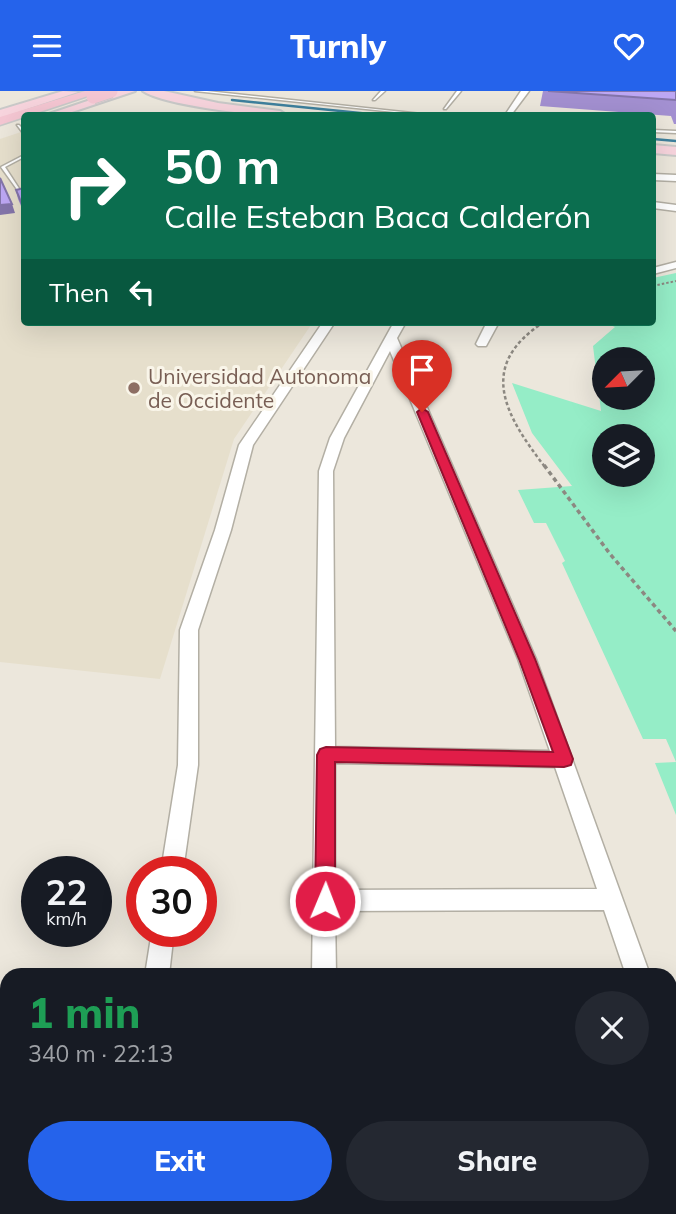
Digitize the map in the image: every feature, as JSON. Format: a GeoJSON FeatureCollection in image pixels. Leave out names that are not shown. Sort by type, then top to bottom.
{"type":"FeatureCollection","features":[{"type":"Feature","properties":{"kind":"highway"},"geometry":{"type":"LineString","coordinates":[[41,112],[95,93]]}},
{"type":"Feature","properties":{"kind":"highway"},"geometry":{"type":"LineString","coordinates":[[35,112],[95,93]]}},
{"type":"Feature","properties":{"kind":"highway"},"geometry":{"type":"LineString","coordinates":[[0,123],[21,116]]}},
{"type":"Feature","properties":{"kind":"highway"},"geometry":{"type":"LineString","coordinates":[[0,123],[21,125]]}},
{"type":"Feature","properties":{"kind":"main road"},"geometry":{"type":"LineString","coordinates":[[0,114],[95,93],[127,91],[219,112]]}},
{"type":"Feature","properties":{"kind":"main road"},"geometry":{"type":"LineString","coordinates":[[149,91],[169,93],[218,107],[257,112]]}},
{"type":"Feature","properties":{"kind":"main road"},"geometry":{"type":"LineString","coordinates":[[58,112],[95,93]]}},
{"type":"Feature","properties":{"kind":"main road"},"geometry":{"type":"LineString","coordinates":[[0,132],[21,126]]}},
{"type":"Feature","properties":{"kind":"main road"},"geometry":{"type":"LineString","coordinates":[[656,144],[676,146]]}},
{"type":"Feature","properties":{"kind":"main road"},"geometry":{"type":"LineString","coordinates":[[656,149],[676,151]]}},
{"type":"Feature","properties":{"kind":"street"},"geometry":{"type":"LineString","coordinates":[[500,112],[514,91]]}},
{"type":"Feature","properties":{"kind":"street"},"geometry":{"type":"LineString","coordinates":[[510,112],[525,91]]}},
{"type":"Feature","properties":{"kind":"street"},"geometry":{"type":"LineString","coordinates":[[656,177],[676,178]]}},
{"type":"Feature","properties":{"kind":"street"},"geometry":{"type":"LineString","coordinates":[[656,205],[676,208]]}},
{"type":"Feature","properties":{"kind":"street"},"geometry":{"type":"LineString","coordinates":[[656,270],[676,265]]}},
{"type":"Feature","properties":{"kind":"street"},"geometry":{"type":"LineString","coordinates":[[174,856],[188,765],[189,630],[223,530],[246,445],[326,326]]}},
{"type":"Feature","properties":{"kind":"street"},"geometry":{"type":"LineString","coordinates":[[324,968],[327,471],[337,438],[398,326]]}},
{"type":"Feature","properties":{"kind":"street"},"geometry":{"type":"LineString","coordinates":[[482,344],[491,326]]}},
{"type":"Feature","properties":{"kind":"street"},"geometry":{"type":"LineString","coordinates":[[391,338],[527,659],[636,968]]}},
{"type":"Feature","properties":{"kind":"street"},"geometry":{"type":"LineString","coordinates":[[326,755],[564,759]]}},
{"type":"Feature","properties":{"kind":"street"},"geometry":{"type":"LineString","coordinates":[[325,901],[612,899]]}},
{"type":"Feature","properties":{"kind":"street"},"geometry":{"type":"LineString","coordinates":[[158,968],[161,947]]}},
{"type":"Feature","properties":{"kind":"lane"},"geometry":{"type":"LineString","coordinates":[[197,91],[400,112]]}},
{"type":"Feature","properties":{"kind":"lane"},"geometry":{"type":"LineString","coordinates":[[374,99],[383,91]]}},
{"type":"Feature","properties":{"kind":"lane"},"geometry":{"type":"LineString","coordinates":[[445,108],[459,91]]}},
{"type":"Feature","properties":{"kind":"lane"},"geometry":{"type":"LineString","coordinates":[[656,131],[676,132]]}},
{"type":"Feature","properties":{"kind":"lane"},"geometry":{"type":"LineString","coordinates":[[21,158],[3,167],[21,194]]}},
{"type":"Feature","properties":{"kind":"path"},"geometry":{"type":"LineString","coordinates":[[656,285],[676,281]]}},
{"type":"Feature","properties":{"kind":"path"},"geometry":{"type":"LineString","coordinates":[[537,326],[513,348],[503,364],[502,386],[512,416],[528,446],[610,553],[652,598],[676,631]]}},
{"type":"Feature","properties":{"kind":"shaded area","name":"Universidad Autonoma de Occidente"},"geometry":{"type":"Polygon","coordinates":[[[21,132],[21,326],[310,326],[234,439],[160,679],[0,662],[0,139],[21,132]]]}},
{"type":"Feature","properties":{"kind":"green space"},"geometry":{"type":"Polygon","coordinates":[[[676,273],[676,762],[666,739],[643,739],[546,523],[534,523],[518,490],[572,486],[532,433],[512,383],[592,410],[655,410],[655,347],[593,346],[615,327],[613,326],[656,326],[656,277],[676,273]]]}},
{"type":"Feature","properties":{"kind":"green space"},"geometry":{"type":"Polygon","coordinates":[[[676,762],[676,815],[655,763],[676,762]]]}},
{"type":"Feature","properties":{"kind":"building"},"geometry":{"type":"Polygon","coordinates":[[[548,91],[676,91],[676,100],[548,91]]]}},
{"type":"Feature","properties":{"kind":"building"},"geometry":{"type":"Polygon","coordinates":[[[0,178],[12,204],[0,205],[0,178]]]}},
{"type":"Feature","properties":{"kind":"building"},"geometry":{"type":"Polygon","coordinates":[[[21,189],[21,202],[16,190],[21,189]]]}},
{"type":"Feature","properties":{"kind":"waterway"},"geometry":{"type":"LineString","coordinates":[[232,100],[350,112]]}},
{"type":"Feature","properties":{"kind":"waterway"},"geometry":{"type":"LineString","coordinates":[[656,139],[676,141]]}},
{"type":"Feature","properties":{"kind":"place","name":"Universidad Autonoma de Occidente"},"geometry":{"type":"Point","coordinates":[134,388]}},
{"type":"Feature","properties":{"kind":"route"},"geometry":{"type":"LineString","coordinates":[[325,901],[326,755],[564,759],[527,659],[422,412]]}}]}
